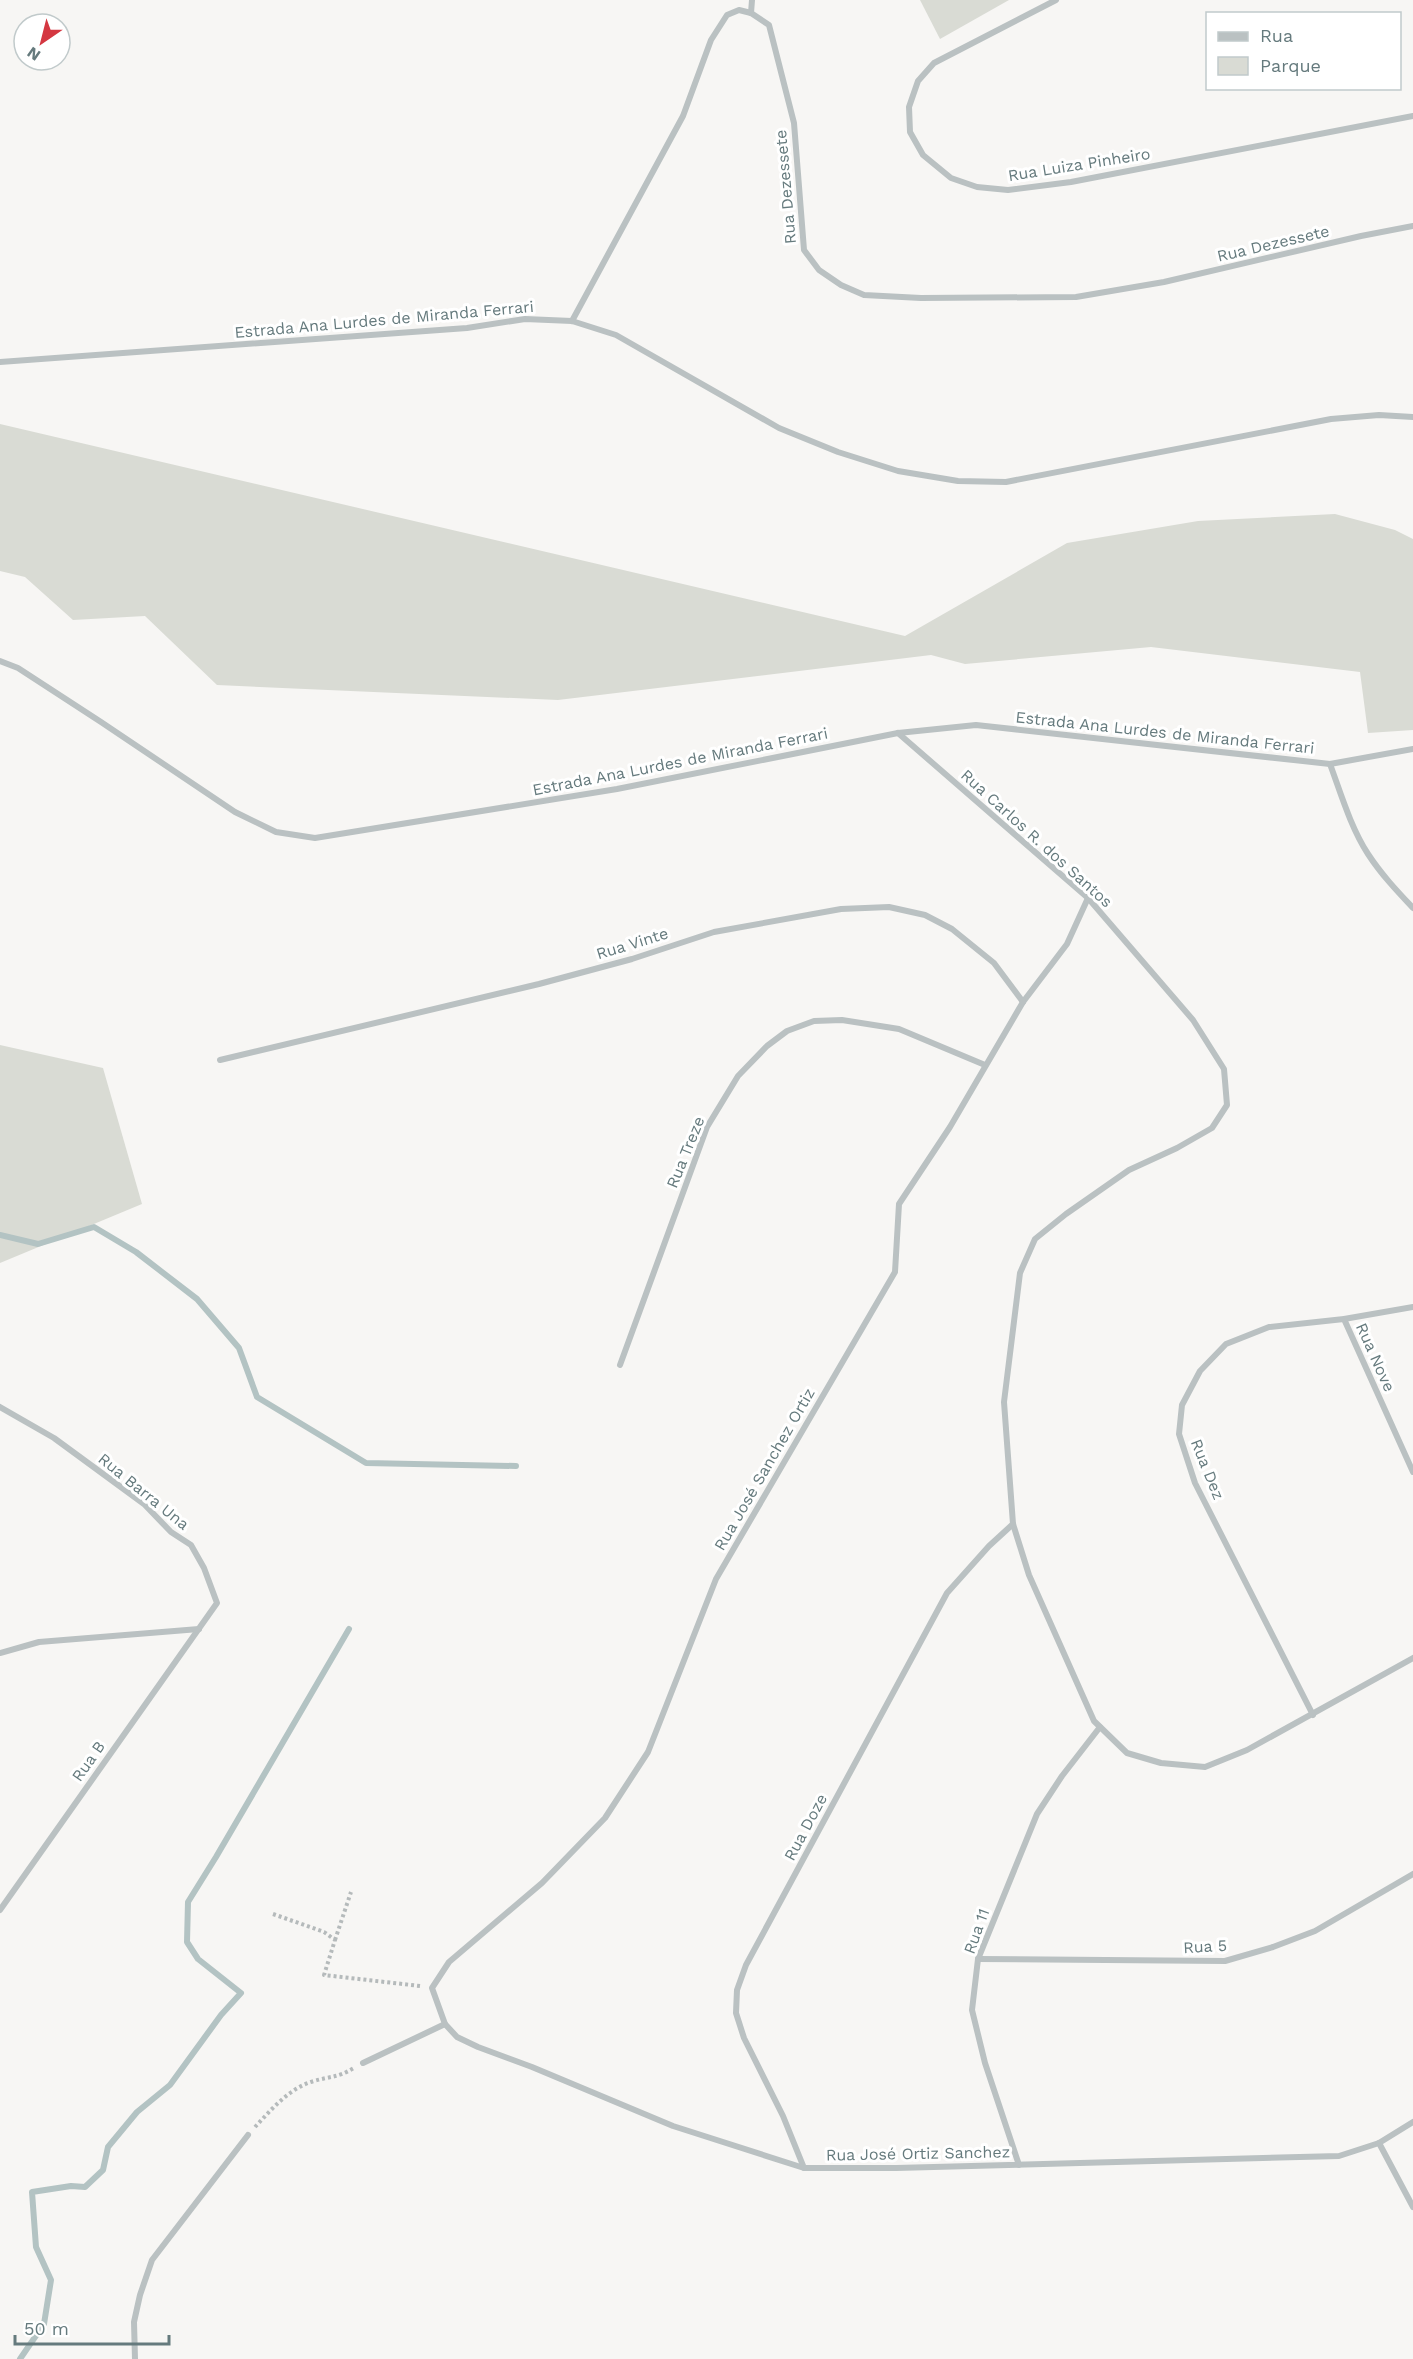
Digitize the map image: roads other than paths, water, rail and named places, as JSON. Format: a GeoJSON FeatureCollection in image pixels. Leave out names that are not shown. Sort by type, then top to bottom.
{"type":"FeatureCollection","features":[{"type":"Feature","properties":{"kind":"street"},"geometry":{"type":"LineString","coordinates":[[572,321],[683,116],[711,40],[727,15],[739,10],[751,13],[752,0]]}},
{"type":"Feature","properties":{"kind":"street","name":"Rua Luiza Pinheiro"},"geometry":{"type":"LineString","coordinates":[[1056,0],[934,63],[918,81],[909,107],[909,132],[923,155],[951,178],[977,187],[1008,190],[1050,185],[1413,116]]}},
{"type":"Feature","properties":{"kind":"street","name":"Rua Dezessete"},"geometry":{"type":"LineString","coordinates":[[751,13],[769,25],[794,123],[804,250],[819,270],[842,285],[864,295],[921,298],[1076,297],[1164,282],[1413,226]]}},
{"type":"Feature","properties":{"kind":"street","name":"Estrada Ana Lurdes de Miranda Ferrari"},"geometry":{"type":"LineString","coordinates":[[0,362],[467,328],[525,319],[572,321],[616,335],[779,428],[838,452],[898,471],[958,481],[1006,482],[1331,419],[1379,415],[1413,417]]}},
{"type":"Feature","properties":{"kind":"street","name":"Estrada Ana Lurdes de Miranda Ferrari"},"geometry":{"type":"LineString","coordinates":[[0,661],[18,668],[235,812],[276,832],[315,838],[617,789],[898,733],[976,725],[1330,764],[1413,749]]}},
{"type":"Feature","properties":{"kind":"street","name":"Rua Carlos R. dos Santos"},"geometry":{"type":"LineString","coordinates":[[898,733],[1088,898],[1193,1020],[1224,1069],[1227,1105],[1212,1128],[1177,1148],[1129,1170],[1035,1239],[1020,1273],[1004,1402],[1012,1524],[1029,1575],[1094,1721],[1127,1753],[1161,1763],[1205,1767],[1247,1750],[1413,1658]]}},
{"type":"Feature","properties":{"kind":"street"},"geometry":{"type":"LineString","coordinates":[[1330,764],[1348,812],[1367,853],[1392,887],[1413,908]]}},
{"type":"Feature","properties":{"kind":"street","name":"Rua José Sanchez Ortiz"},"geometry":{"type":"LineString","coordinates":[[445,2024],[432,1988],[448,1962],[543,1883],[605,1818],[648,1752],[716,1579],[895,1272],[899,1204],[950,1127],[1023,1002],[1067,944],[1088,898]]}},
{"type":"Feature","properties":{"kind":"street","name":"Rua Vinte"},"geometry":{"type":"LineString","coordinates":[[220,1060],[538,984],[632,959],[714,932],[841,909],[889,907],[925,915],[952,929],[994,963],[1023,1002]]}},
{"type":"Feature","properties":{"kind":"street","name":"Rua Treze"},"geometry":{"type":"LineString","coordinates":[[620,1365],[707,1127],[738,1076],[767,1046],[787,1031],[814,1021],[842,1020],[900,1029],[985,1065]]}},
{"type":"Feature","properties":{"kind":"street","name":"Rua Dez"},"geometry":{"type":"LineString","coordinates":[[1313,1714],[1195,1483],[1179,1434],[1182,1405],[1200,1371],[1226,1344],[1269,1327],[1344,1319],[1413,1307]]}},
{"type":"Feature","properties":{"kind":"street","name":"Rua Nove"},"geometry":{"type":"LineString","coordinates":[[1344,1319],[1413,1472]]}},
{"type":"Feature","properties":{"kind":"street","name":"Rua Barra Una"},"geometry":{"type":"LineString","coordinates":[[0,1407],[63,1445],[144,1504],[171,1532],[190,1545],[204,1568],[218,1603],[199,1629]]}},
{"type":"Feature","properties":{"kind":"street","name":"Rua Doze"},"geometry":{"type":"LineString","coordinates":[[804,2168],[783,2116],[744,2038],[736,2013],[737,1990],[746,1965],[947,1593],[1012,1524]]}},
{"type":"Feature","properties":{"kind":"street"},"geometry":{"type":"LineString","coordinates":[[0,1653],[39,1642],[199,1629]]}},
{"type":"Feature","properties":{"kind":"street","name":"Rua B"},"geometry":{"type":"LineString","coordinates":[[0,1910],[199,1629]]}},
{"type":"Feature","properties":{"kind":"street","name":"Rua 11"},"geometry":{"type":"LineString","coordinates":[[1019,2165],[985,2063],[972,2010],[978,1959],[1037,1814],[1062,1776],[1101,1728]]}},
{"type":"Feature","properties":{"kind":"street","name":"Rua 5"},"geometry":{"type":"LineString","coordinates":[[978,1959],[1225,1961],[1274,1947],[1315,1931],[1413,1874]]}},
{"type":"Feature","properties":{"kind":"street"},"geometry":{"type":"LineString","coordinates":[[363,2063],[445,2024]]}},
{"type":"Feature","properties":{"kind":"street","name":"Rua José Ortiz Sanchez"},"geometry":{"type":"LineString","coordinates":[[445,2024],[457,2037],[478,2047],[673,2126],[804,2168],[1019,2165],[1339,2156],[1380,2143],[1413,2122]]}},
{"type":"Feature","properties":{"kind":"street"},"geometry":{"type":"LineString","coordinates":[[135,2359],[134,2322],[152,2260],[248,2135]]}},
{"type":"Feature","properties":{"kind":"street"},"geometry":{"type":"LineString","coordinates":[[1380,2143],[1413,2207]]}},
{"type":"Feature","properties":{"kind":"waterway"},"geometry":{"type":"LineString","coordinates":[[0,1235],[38,1244],[94,1227],[136,1252],[197,1299],[239,1348],[257,1397],[366,1463],[516,1466]]}},
{"type":"Feature","properties":{"kind":"waterway"},"geometry":{"type":"LineString","coordinates":[[20,2359],[44,2324],[51,2280],[36,2247],[32,2192],[71,2186],[85,2187],[103,2170],[108,2147],[137,2112],[170,2085],[221,2015],[241,1993],[198,1959],[187,1942],[188,1902],[349,1629]]}}]}
